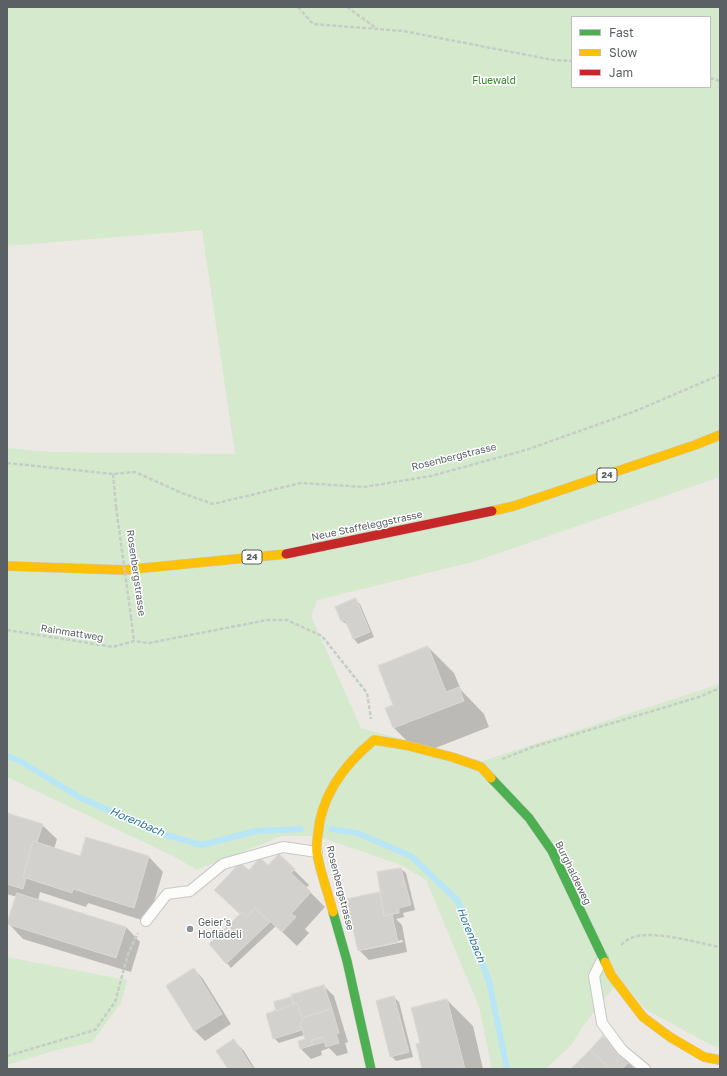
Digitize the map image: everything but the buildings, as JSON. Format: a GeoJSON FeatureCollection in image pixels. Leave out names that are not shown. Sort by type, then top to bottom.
{"type":"FeatureCollection","features":[{"type":"Feature","properties":{"kind":"street","name":"Neue Staffeleggstrasse"},"geometry":{"type":"LineString","coordinates":[[7,566],[124,570],[292,553],[514,506],[720,435]]}},
{"type":"Feature","properties":{"kind":"street","name":"Burghaldeweg"},"geometry":{"type":"LineString","coordinates":[[374,740],[405,745],[452,757],[481,767],[529,818],[552,851],[611,976],[643,1017],[670,1037],[704,1056],[720,1060]]}},
{"type":"Feature","properties":{"kind":"street","name":"Rosenbergstrasse"},"geometry":{"type":"LineString","coordinates":[[372,1069],[347,961],[317,852],[317,836],[321,812],[330,792],[344,771],[362,749],[374,740]]}},
{"type":"Feature","properties":{"kind":"lane"},"geometry":{"type":"LineString","coordinates":[[146,921],[167,894],[190,891],[223,864],[283,847],[317,852]]}},
{"type":"Feature","properties":{"kind":"lane"},"geometry":{"type":"LineString","coordinates":[[603,958],[594,976],[602,1023],[622,1050],[645,1069]]}},
{"type":"Feature","properties":{"kind":"path"},"geometry":{"type":"LineString","coordinates":[[298,7],[313,24],[403,30],[553,60],[571,61]]}},
{"type":"Feature","properties":{"kind":"path"},"geometry":{"type":"LineString","coordinates":[[347,7],[377,29]]}},
{"type":"Feature","properties":{"kind":"path","name":"Rosenbergstrasse"},"geometry":{"type":"LineString","coordinates":[[134,641],[113,474],[135,472],[182,493],[213,504],[301,483],[364,487],[431,476],[533,448],[633,412],[720,375]]}},
{"type":"Feature","properties":{"kind":"path"},"geometry":{"type":"LineString","coordinates":[[7,462],[113,474]]}},
{"type":"Feature","properties":{"kind":"path"},"geometry":{"type":"LineString","coordinates":[[134,641],[149,643],[267,620],[287,620],[322,636],[366,692],[374,740]]}},
{"type":"Feature","properties":{"kind":"path","name":"Rainmattweg"},"geometry":{"type":"LineString","coordinates":[[7,630],[113,647],[134,641]]}},
{"type":"Feature","properties":{"kind":"path"},"geometry":{"type":"LineString","coordinates":[[481,767],[533,747],[699,697],[720,688]]}},
{"type":"Feature","properties":{"kind":"path"},"geometry":{"type":"LineString","coordinates":[[7,1056],[95,1030],[114,1002],[128,954],[139,931],[146,921]]}},
{"type":"Feature","properties":{"kind":"path"},"geometry":{"type":"LineString","coordinates":[[603,958],[630,938],[648,935],[670,937],[720,947]]}},
{"type":"Feature","properties":{"kind":"green space","name":"Fluewald"},"geometry":{"type":"Polygon","coordinates":[[[7,7],[720,7],[720,477],[473,562],[317,600],[311,616],[361,728],[482,761],[720,684],[720,1048],[709,1044],[645,1009],[620,979],[583,1026],[572,1044],[546,1069],[492,1069],[479,1007],[426,880],[401,865],[317,836],[282,836],[197,870],[173,856],[7,777],[7,448],[52,452],[235,454],[202,230],[7,246],[7,7]]]}},
{"type":"Feature","properties":{"kind":"green space"},"geometry":{"type":"Polygon","coordinates":[[[7,957],[127,980],[121,1003],[92,1042],[53,1051],[7,1065],[7,957]]]}},
{"type":"Feature","properties":{"kind":"waterway","name":"Horenbach"},"geometry":{"type":"LineString","coordinates":[[7,756],[20,761],[81,798],[159,833],[202,845],[256,831],[301,829]]}},
{"type":"Feature","properties":{"kind":"waterway","name":"Horenbach"},"geometry":{"type":"LineString","coordinates":[[331,829],[357,833],[411,856],[458,901],[489,981],[507,1069]]}},
{"type":"Feature","properties":{"kind":"traffic: fast"},"geometry":{"type":"LineString","coordinates":[[491,778],[529,818],[552,851],[605,962]]}},
{"type":"Feature","properties":{"kind":"traffic: fast"},"geometry":{"type":"LineString","coordinates":[[333,912],[347,961],[371,1069]]}},
{"type":"Feature","properties":{"kind":"traffic: slow"},"geometry":{"type":"LineString","coordinates":[[492,511],[514,506],[695,445],[720,435]]}},
{"type":"Feature","properties":{"kind":"traffic: slow"},"geometry":{"type":"LineString","coordinates":[[7,566],[124,570],[286,554]]}},
{"type":"Feature","properties":{"kind":"traffic: slow"},"geometry":{"type":"LineString","coordinates":[[333,912],[317,853],[320,820],[329,794],[336,782],[344,770],[363,749],[374,740],[405,745],[452,757],[481,767],[491,778]]}},
{"type":"Feature","properties":{"kind":"traffic: slow"},"geometry":{"type":"LineString","coordinates":[[605,962],[611,975],[643,1017],[670,1037],[704,1057],[720,1060]]}},
{"type":"Feature","properties":{"kind":"traffic: jam"},"geometry":{"type":"LineString","coordinates":[[286,554],[492,511]]}},
{"type":"Feature","properties":{"kind":"place","name":"Geier's Hoflädeli"},"geometry":{"type":"Point","coordinates":[190,929]}}]}
